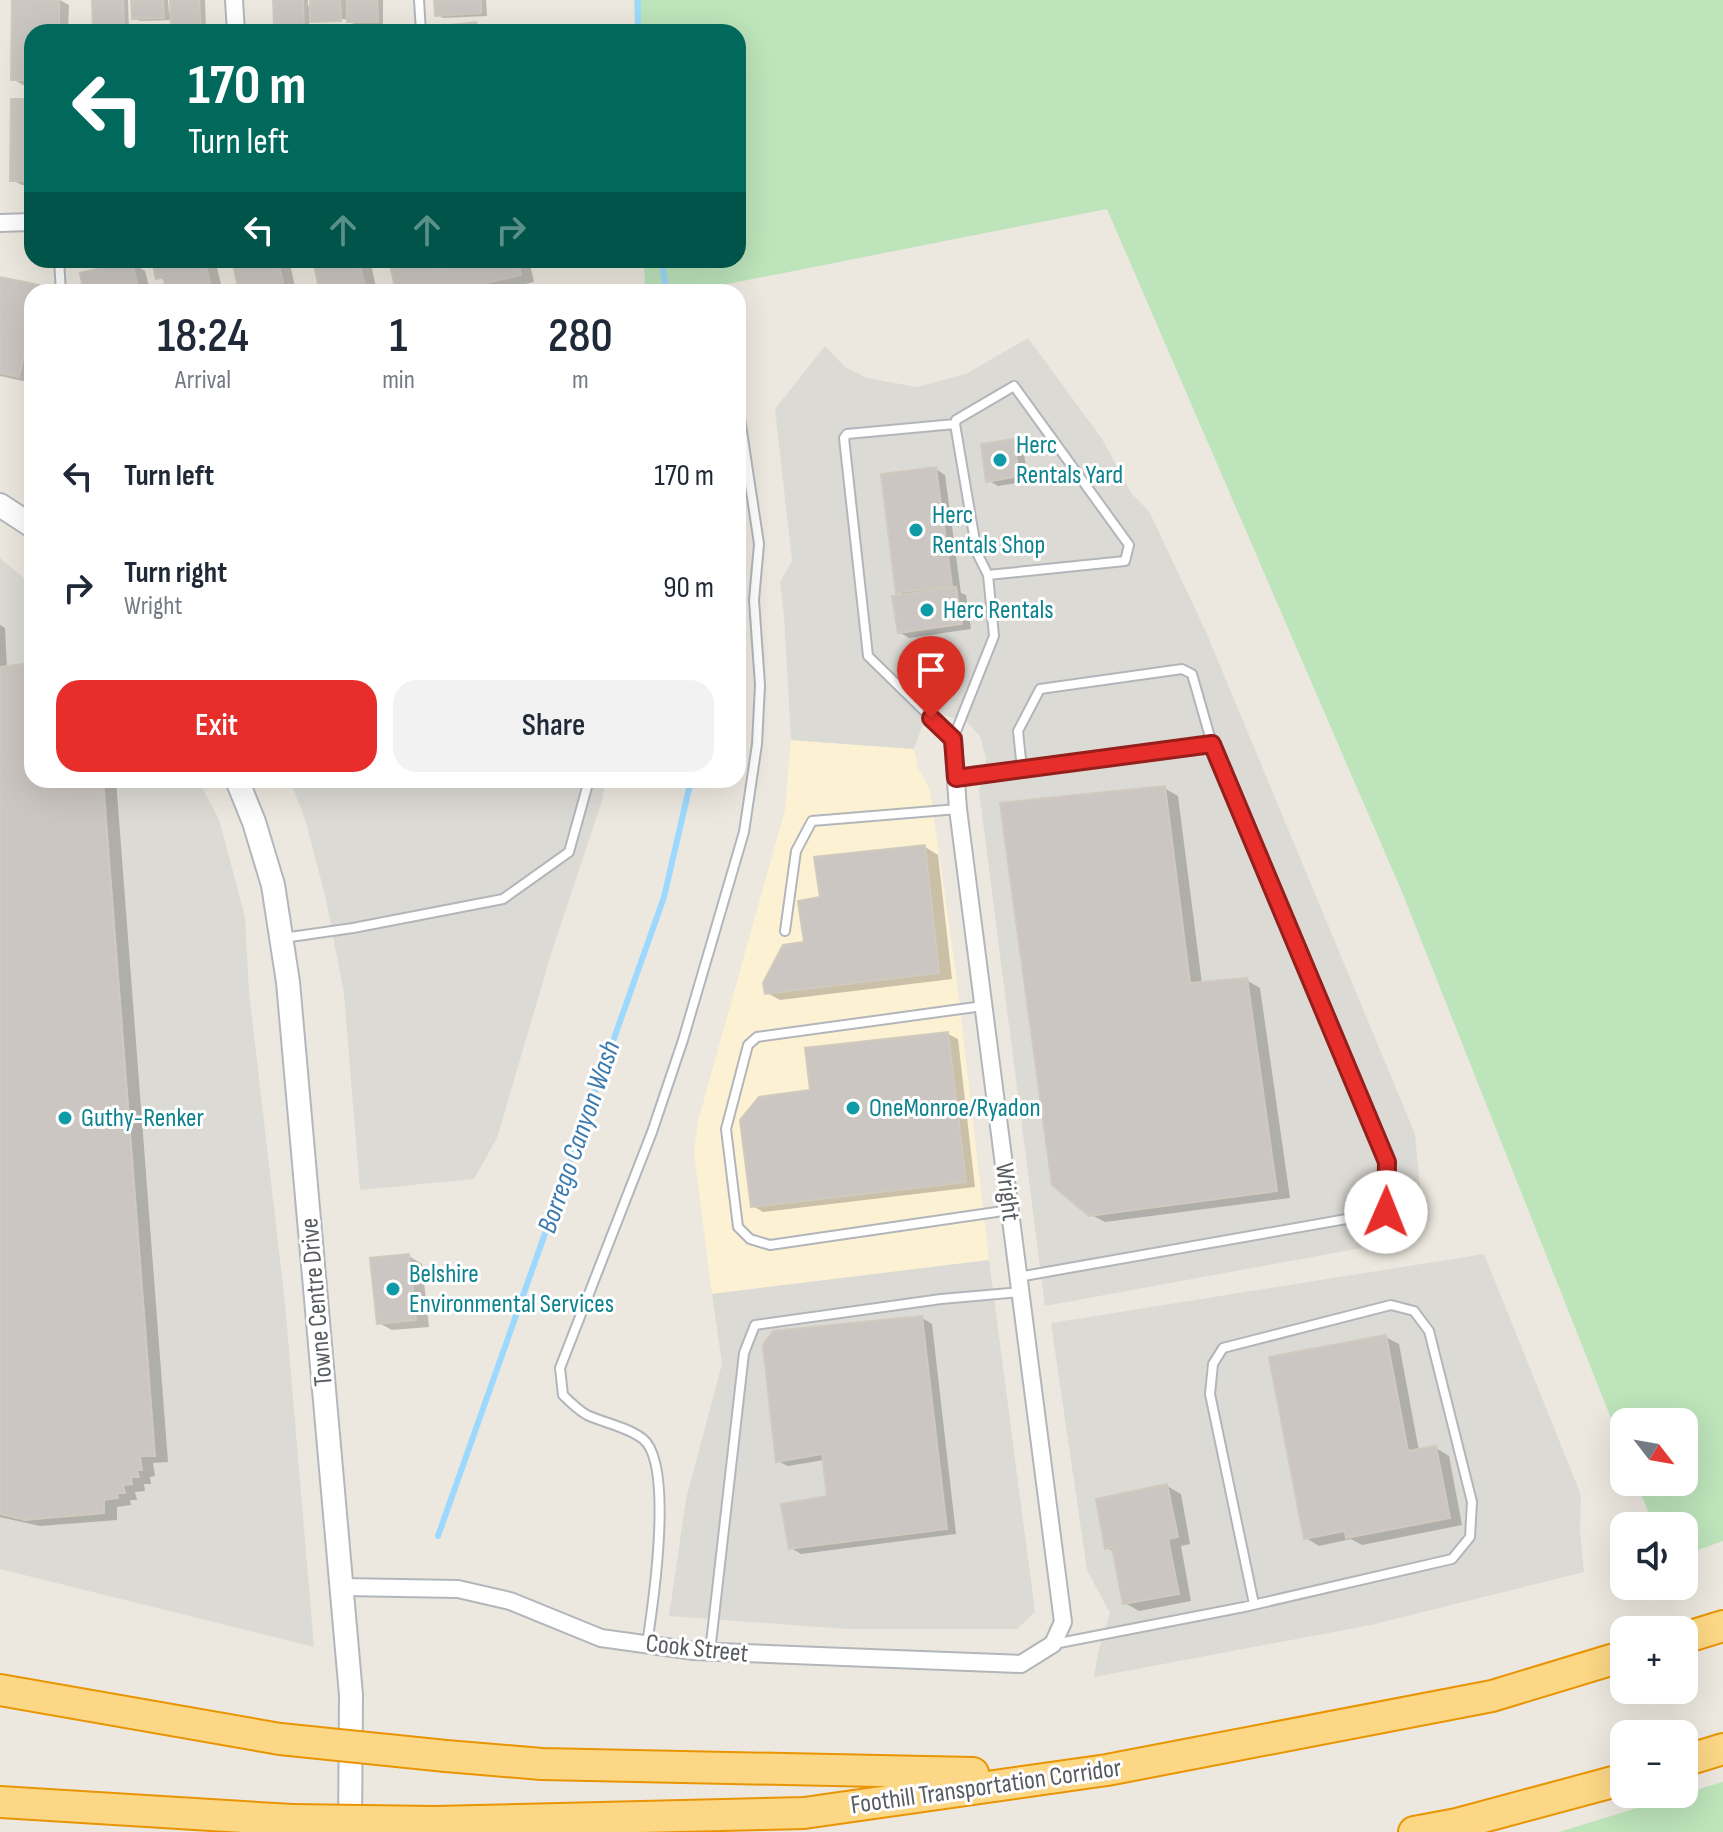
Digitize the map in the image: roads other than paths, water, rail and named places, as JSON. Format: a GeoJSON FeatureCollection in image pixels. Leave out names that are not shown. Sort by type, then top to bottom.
{"type":"FeatureCollection","features":[{"type":"Feature","properties":{"kind":"highway"},"geometry":{"type":"LineString","coordinates":[[1698,1634],[1723,1626]]}},
{"type":"Feature","properties":{"kind":"highway","name":"Foothill Transportation Corridor"},"geometry":{"type":"LineString","coordinates":[[0,1802],[292,1820],[435,1822],[804,1813],[1107,1770],[1492,1696],[1610,1660]]}},
{"type":"Feature","properties":{"kind":"highway"},"geometry":{"type":"LineString","coordinates":[[0,1690],[280,1739],[542,1764],[940,1774],[1107,1770]]}},
{"type":"Feature","properties":{"kind":"highway"},"geometry":{"type":"LineString","coordinates":[[1698,1757],[1723,1749]]}},
{"type":"Feature","properties":{"kind":"highway"},"geometry":{"type":"LineString","coordinates":[[1414,1832],[1444,1828],[1610,1783]]}},
{"type":"Feature","properties":{"kind":"street"},"geometry":{"type":"LineString","coordinates":[[234,0],[236,24]]}},
{"type":"Feature","properties":{"kind":"street"},"geometry":{"type":"LineString","coordinates":[[0,223],[24,222]]}},
{"type":"Feature","properties":{"kind":"street"},"geometry":{"type":"LineString","coordinates":[[0,505],[24,521]]}},
{"type":"Feature","properties":{"kind":"street","name":"Wright"},"geometry":{"type":"LineString","coordinates":[[953,739],[958,809],[1063,1622],[1053,1644]]}},
{"type":"Feature","properties":{"kind":"street","name":"Towne Centre Drive"},"geometry":{"type":"LineString","coordinates":[[240,788],[273,885],[288,982],[351,1695],[350,1832]]}},
{"type":"Feature","properties":{"kind":"street","name":"Cook Street"},"geometry":{"type":"LineString","coordinates":[[343,1587],[458,1589],[510,1601],[601,1638],[710,1652],[1021,1664],[1053,1644]]}},
{"type":"Feature","properties":{"kind":"lane"},"geometry":{"type":"LineString","coordinates":[[419,0],[420,24]]}},
{"type":"Feature","properties":{"kind":"lane"},"geometry":{"type":"LineString","coordinates":[[955,424],[847,434],[844,438],[868,656],[953,739],[994,636],[988,575],[977,553],[955,424],[956,420],[1014,386],[1129,545],[1125,561],[988,575]]}},
{"type":"Feature","properties":{"kind":"lane"},"geometry":{"type":"LineString","coordinates":[[647,1645],[655,1594],[660,1496],[654,1452],[642,1438],[583,1413],[563,1395],[560,1368],[652,1132],[683,1040],[744,832],[757,744],[760,685],[754,600],[759,544],[746,464]]}},
{"type":"Feature","properties":{"kind":"lane"},"geometry":{"type":"LineString","coordinates":[[710,1652],[744,1353],[755,1325],[941,1299],[1386,1212],[1387,1162],[1212,744],[1192,674],[1182,669],[1040,689],[1018,731],[1022,769]]}},
{"type":"Feature","properties":{"kind":"lane"},"geometry":{"type":"LineString","coordinates":[[956,778],[1212,744]]}},
{"type":"Feature","properties":{"kind":"lane"},"geometry":{"type":"LineString","coordinates":[[282,938],[370,925],[503,899],[569,852],[587,788]]}},
{"type":"Feature","properties":{"kind":"lane"},"geometry":{"type":"LineString","coordinates":[[785,931],[796,851],[812,821],[958,809]]}},
{"type":"Feature","properties":{"kind":"lane"},"geometry":{"type":"LineString","coordinates":[[983,1006],[757,1037],[748,1045],[726,1129],[738,1227],[750,1239],[770,1245],[1010,1210]]}},
{"type":"Feature","properties":{"kind":"lane"},"geometry":{"type":"LineString","coordinates":[[1053,1644],[1254,1604],[1452,1559],[1470,1537],[1472,1502],[1429,1331],[1414,1311],[1391,1305],[1223,1348],[1213,1364],[1210,1394],[1254,1604]]}},
{"type":"Feature","properties":{"kind":"waterway","name":"Borrego Canyon Wash"},"geometry":{"type":"LineString","coordinates":[[638,0],[638,24]]}},
{"type":"Feature","properties":{"kind":"waterway","name":"Borrego Canyon Wash"},"geometry":{"type":"LineString","coordinates":[[663,268],[665,284]]}},
{"type":"Feature","properties":{"kind":"waterway","name":"Borrego Canyon Wash"},"geometry":{"type":"LineString","coordinates":[[438,1536],[664,897],[689,788]]}},
{"type":"Feature","properties":{"kind":"place","name":"Herc Rentals Yard"},"geometry":{"type":"Point","coordinates":[1000,460]}},
{"type":"Feature","properties":{"kind":"place","name":"Herc Rentals Shop"},"geometry":{"type":"Point","coordinates":[916,530]}},
{"type":"Feature","properties":{"kind":"place","name":"Herc Rentals"},"geometry":{"type":"Point","coordinates":[927,610]}},
{"type":"Feature","properties":{"kind":"place","name":"OneMonroe/Ryadon"},"geometry":{"type":"Point","coordinates":[853,1108]}},
{"type":"Feature","properties":{"kind":"place","name":"Guthy-Renker"},"geometry":{"type":"Point","coordinates":[65,1118]}},
{"type":"Feature","properties":{"kind":"place","name":"Belshire Environmental Services"},"geometry":{"type":"Point","coordinates":[393,1289]}}]}
